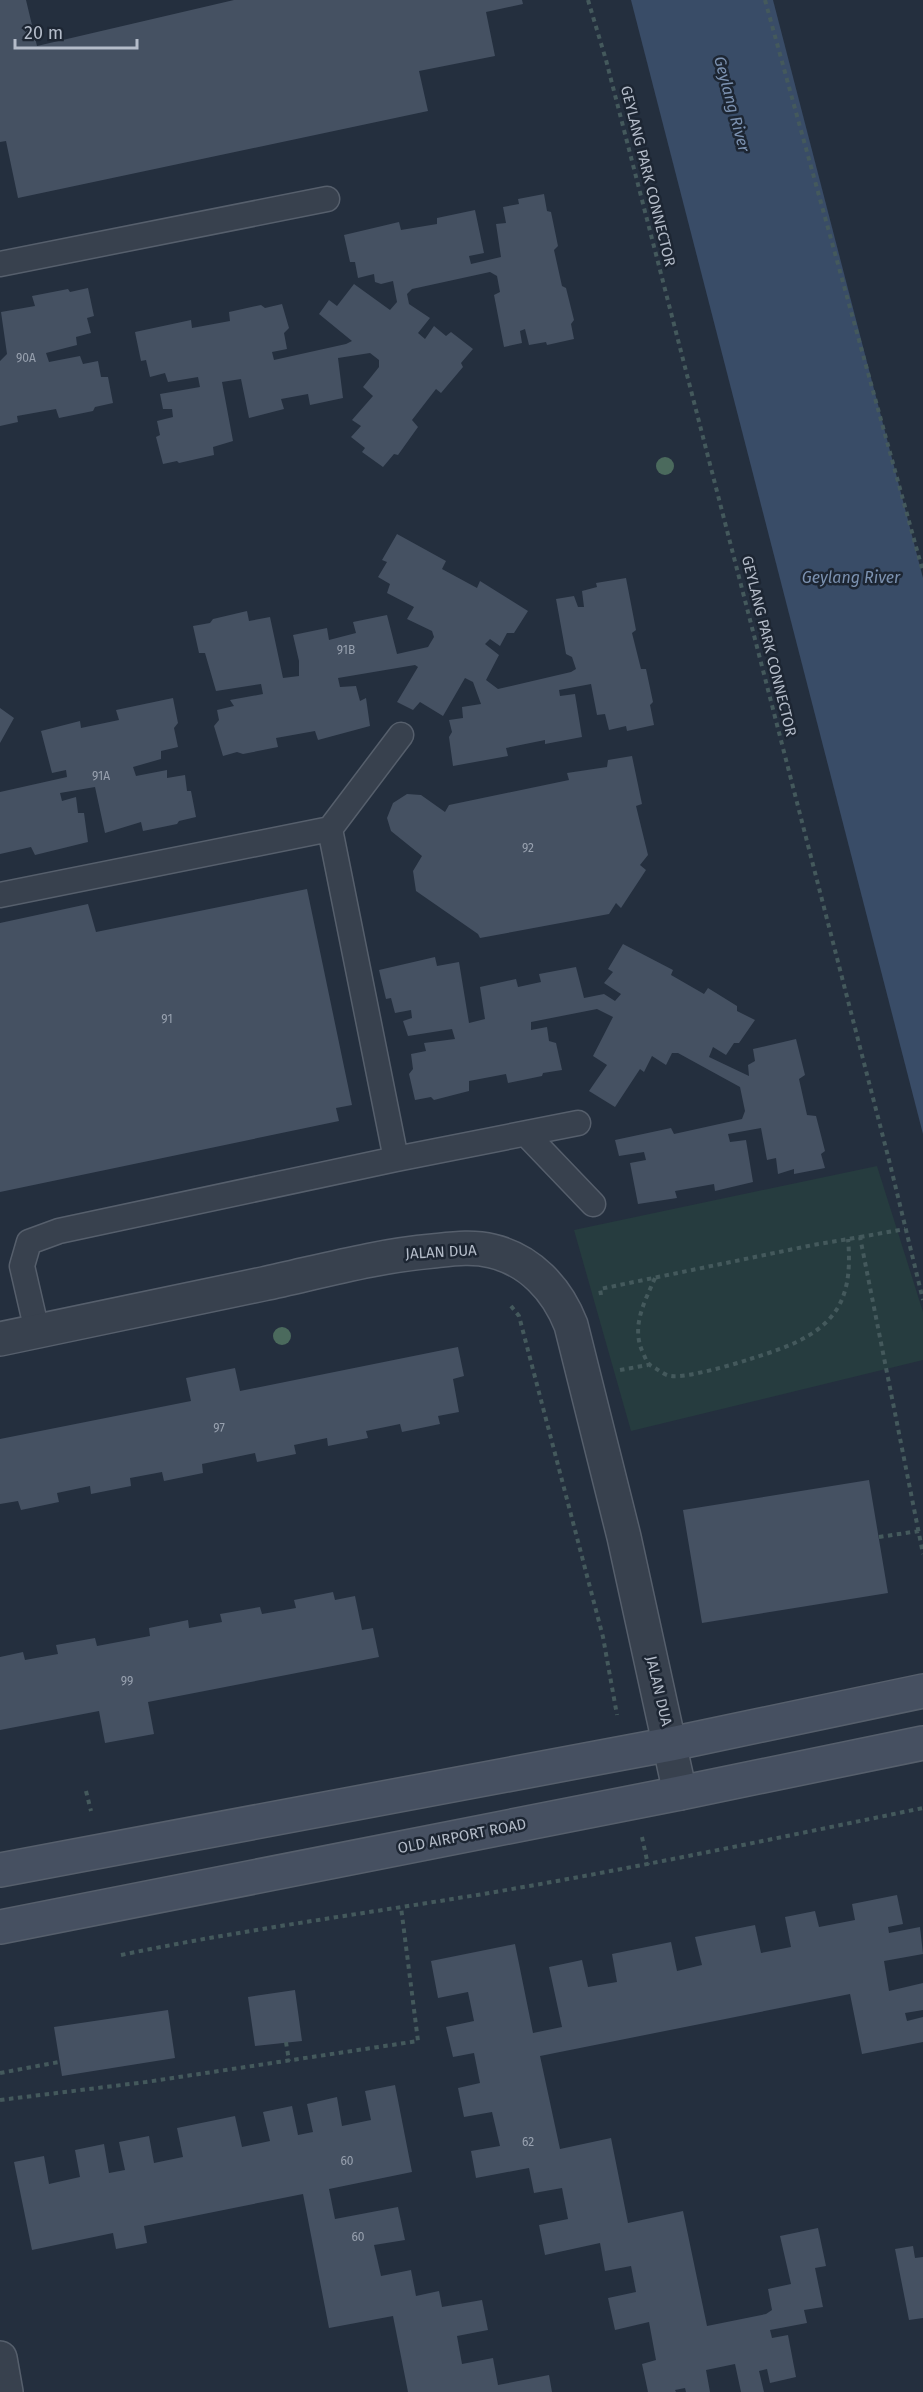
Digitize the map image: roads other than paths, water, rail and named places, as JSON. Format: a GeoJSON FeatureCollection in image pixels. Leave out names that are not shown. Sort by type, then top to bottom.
{"type":"FeatureCollection","features":[{"type":"Feature","properties":{"kind":"main road"},"geometry":{"type":"LineString","coordinates":[[0,1870],[671,1744],[923,1691]]}},
{"type":"Feature","properties":{"kind":"main road","name":"OLD AIRPORT ROAD"},"geometry":{"type":"LineString","coordinates":[[0,1927],[923,1743]]}},
{"type":"Feature","properties":{"kind":"street","name":"JALAN DUA"},"geometry":{"type":"LineString","coordinates":[[0,1338],[395,1255],[467,1248],[508,1256],[526,1266],[540,1276],[557,1297],[571,1325],[624,1537],[680,1793]]}},
{"type":"Feature","properties":{"kind":"street"},"geometry":{"type":"LineString","coordinates":[[0,2358],[6,2392]]}},
{"type":"Feature","properties":{"kind":"lane"},"geometry":{"type":"LineString","coordinates":[[0,264],[327,200]]}},
{"type":"Feature","properties":{"kind":"lane"},"geometry":{"type":"LineString","coordinates":[[0,895],[330,829],[401,735]]}},
{"type":"Feature","properties":{"kind":"lane"},"geometry":{"type":"LineString","coordinates":[[330,829],[396,1159]]}},
{"type":"Feature","properties":{"kind":"lane"},"geometry":{"type":"LineString","coordinates":[[37,1331],[22,1266],[29,1242],[59,1231],[396,1159],[578,1123]]}},
{"type":"Feature","properties":{"kind":"lane"},"geometry":{"type":"LineString","coordinates":[[526,1134],[593,1204]]}},
{"type":"Feature","properties":{"kind":"water","name":"Geylang River"},"geometry":{"type":"Polygon","coordinates":[[[631,0],[773,0],[923,578],[923,1134],[631,0]]]}}]}
